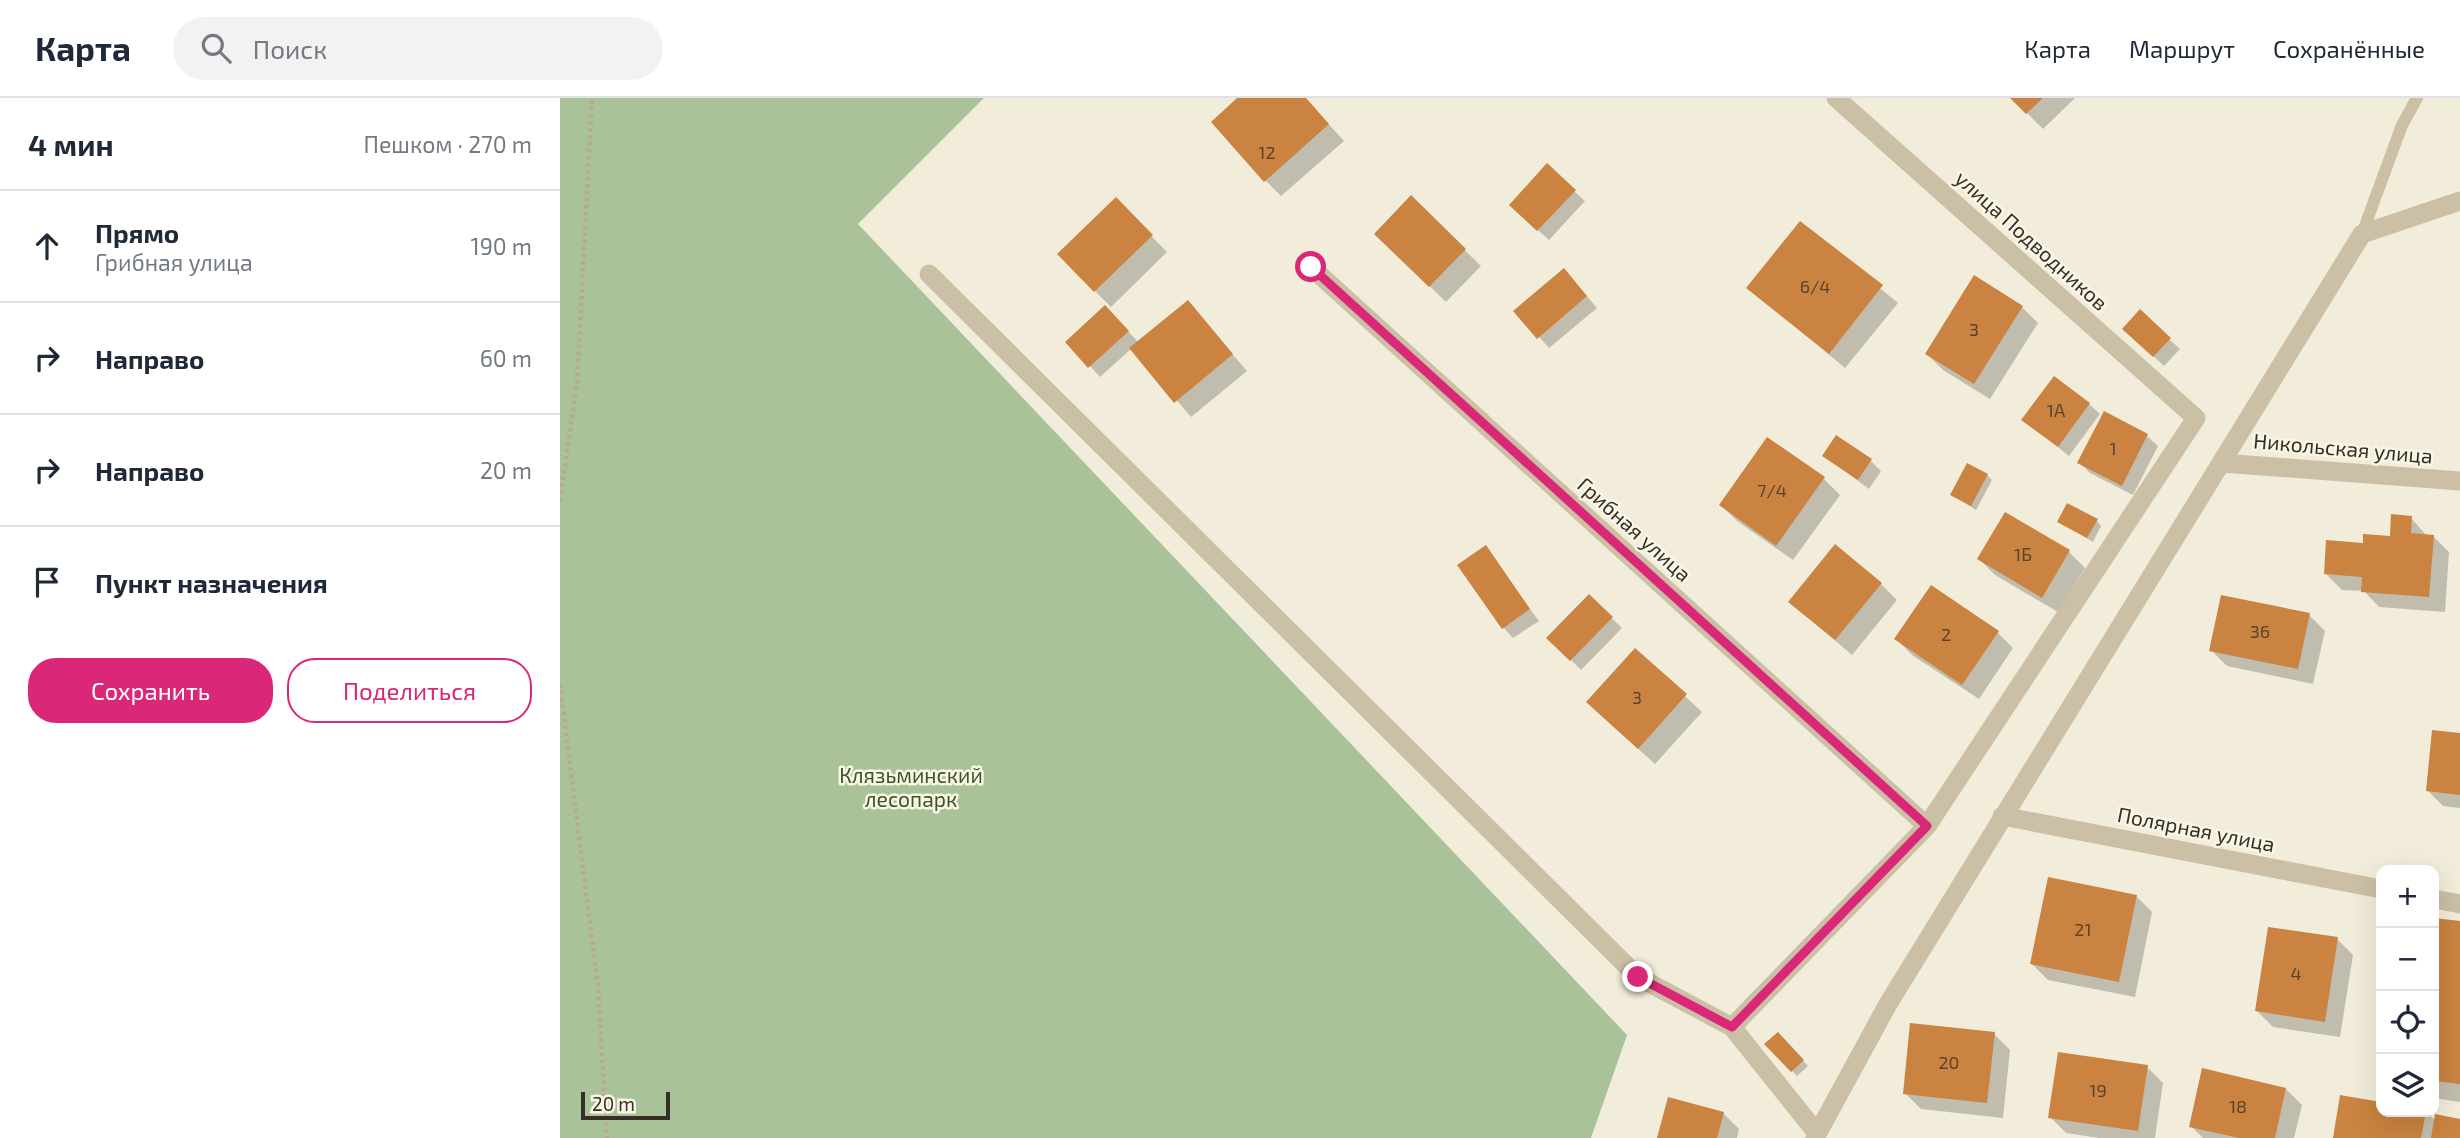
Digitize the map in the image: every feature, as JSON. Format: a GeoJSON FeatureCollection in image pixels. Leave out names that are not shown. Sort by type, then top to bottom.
{"type":"FeatureCollection","features":[{"type":"Feature","properties":{"kind":"street","name":"улица Подводников"},"geometry":{"type":"LineString","coordinates":[[1836,98],[2196,418],[1927,826]]}},
{"type":"Feature","properties":{"kind":"street"},"geometry":{"type":"LineString","coordinates":[[929,274],[1638,977],[1732,1027],[1816,1135],[1888,1004],[2362,234],[2460,201]]}},
{"type":"Feature","properties":{"kind":"street","name":"Грибная улица"},"geometry":{"type":"LineString","coordinates":[[1311,267],[1927,826]]}},
{"type":"Feature","properties":{"kind":"street","name":"Никольская улица"},"geometry":{"type":"LineString","coordinates":[[2222,463],[2460,481]]}},
{"type":"Feature","properties":{"kind":"street","name":"Полярная улица"},"geometry":{"type":"LineString","coordinates":[[2002,816],[2376,888]]}},
{"type":"Feature","properties":{"kind":"street"},"geometry":{"type":"LineString","coordinates":[[1732,1027],[1927,826]]}},
{"type":"Feature","properties":{"kind":"street"},"geometry":{"type":"LineString","coordinates":[[2439,900],[2460,904]]}},
{"type":"Feature","properties":{"kind":"lane"},"geometry":{"type":"LineString","coordinates":[[2362,234],[2402,125],[2417,98]]}},
{"type":"Feature","properties":{"kind":"path"},"geometry":{"type":"LineString","coordinates":[[560,501],[577,382],[592,98]]}},
{"type":"Feature","properties":{"kind":"path"},"geometry":{"type":"LineString","coordinates":[[560,684],[598,988],[607,1138]]}},
{"type":"Feature","properties":{"kind":"green space","name":"Клязьминский лесопарк"},"geometry":{"type":"Polygon","coordinates":[[[560,98],[984,98],[858,224],[1627,1035],[1591,1138],[560,1138],[560,98]]]}},
{"type":"Feature","properties":{"kind":"building"},"geometry":{"type":"Polygon","coordinates":[[[1237,98],[1306,98],[1329,124],[1264,182],[1211,122],[1237,98]]]}},
{"type":"Feature","properties":{"kind":"building"},"geometry":{"type":"Polygon","coordinates":[[[2010,98],[2043,98],[2026,114],[2010,98]]]}},
{"type":"Feature","properties":{"kind":"building"},"geometry":{"type":"Polygon","coordinates":[[[1547,163],[1576,190],[1537,231],[1509,205],[1547,163]]]}},
{"type":"Feature","properties":{"kind":"building"},"geometry":{"type":"Polygon","coordinates":[[[1411,195],[1466,249],[1429,287],[1374,234],[1411,195]]]}},
{"type":"Feature","properties":{"kind":"building"},"geometry":{"type":"Polygon","coordinates":[[[1116,197],[1153,235],[1094,292],[1057,254],[1116,197]]]}},
{"type":"Feature","properties":{"kind":"building"},"geometry":{"type":"Polygon","coordinates":[[[1800,221],[1883,285],[1829,354],[1746,288],[1800,221]]]}},
{"type":"Feature","properties":{"kind":"building"},"geometry":{"type":"Polygon","coordinates":[[[1564,268],[1587,296],[1537,339],[1513,311],[1564,268]]]}},
{"type":"Feature","properties":{"kind":"building"},"geometry":{"type":"Polygon","coordinates":[[[1974,275],[2023,306],[1974,384],[1925,354],[1974,275]]]}},
{"type":"Feature","properties":{"kind":"building"},"geometry":{"type":"Polygon","coordinates":[[[1188,300],[1233,354],[1174,403],[1129,348],[1188,300]]]}},
{"type":"Feature","properties":{"kind":"building"},"geometry":{"type":"Polygon","coordinates":[[[1105,305],[1129,331],[1088,368],[1065,342],[1105,305]]]}},
{"type":"Feature","properties":{"kind":"building"},"geometry":{"type":"Polygon","coordinates":[[[2140,309],[2171,338],[2153,357],[2122,329],[2140,309]]]}},
{"type":"Feature","properties":{"kind":"building"},"geometry":{"type":"Polygon","coordinates":[[[2054,376],[2090,403],[2058,447],[2021,420],[2054,376]]]}},
{"type":"Feature","properties":{"kind":"building"},"geometry":{"type":"Polygon","coordinates":[[[2104,411],[2148,434],[2122,486],[2077,463],[2104,411]]]}},
{"type":"Feature","properties":{"kind":"building"},"geometry":{"type":"Polygon","coordinates":[[[1836,435],[1872,459],[1858,480],[1822,456],[1836,435]]]}},
{"type":"Feature","properties":{"kind":"building"},"geometry":{"type":"Polygon","coordinates":[[[1767,437],[1825,477],[1776,546],[1719,505],[1767,437]]]}},
{"type":"Feature","properties":{"kind":"building"},"geometry":{"type":"Polygon","coordinates":[[[1967,463],[1988,474],[1971,506],[1950,495],[1967,463]]]}},
{"type":"Feature","properties":{"kind":"building"},"geometry":{"type":"Polygon","coordinates":[[[2067,503],[2098,519],[2087,538],[2057,522],[2067,503]]]}},
{"type":"Feature","properties":{"kind":"building"},"geometry":{"type":"Polygon","coordinates":[[[2005,512],[2070,550],[2042,598],[1977,559],[2005,512]]]}},
{"type":"Feature","properties":{"kind":"building"},"geometry":{"type":"Polygon","coordinates":[[[2391,514],[2412,516],[2411,533],[2434,535],[2429,597],[2361,592],[2362,577],[2324,574],[2326,540],[2363,543],[2363,534],[2390,536],[2391,514]]]}},
{"type":"Feature","properties":{"kind":"building"},"geometry":{"type":"Polygon","coordinates":[[[1835,544],[1882,583],[1835,640],[1788,602],[1835,544]]]}},
{"type":"Feature","properties":{"kind":"building"},"geometry":{"type":"Polygon","coordinates":[[[1486,545],[1530,609],[1502,629],[1457,565],[1486,545]]]}},
{"type":"Feature","properties":{"kind":"building"},"geometry":{"type":"Polygon","coordinates":[[[1931,585],[1999,631],[1962,685],[1894,639],[1931,585]]]}},
{"type":"Feature","properties":{"kind":"building"},"geometry":{"type":"Polygon","coordinates":[[[1589,594],[1613,617],[1570,661],[1546,638],[1589,594]]]}},
{"type":"Feature","properties":{"kind":"building"},"geometry":{"type":"Polygon","coordinates":[[[2221,595],[2310,613],[2298,669],[2209,651],[2221,595]]]}},
{"type":"Feature","properties":{"kind":"building"},"geometry":{"type":"Polygon","coordinates":[[[1635,648],[1687,694],[1638,749],[1586,702],[1635,648]]]}},
{"type":"Feature","properties":{"kind":"building"},"geometry":{"type":"Polygon","coordinates":[[[2432,730],[2460,733],[2460,795],[2426,791],[2432,730]]]}},
{"type":"Feature","properties":{"kind":"building"},"geometry":{"type":"Polygon","coordinates":[[[2048,877],[2137,895],[2119,982],[2030,964],[2048,877]]]}},
{"type":"Feature","properties":{"kind":"building"},"geometry":{"type":"Polygon","coordinates":[[[2439,919],[2460,921],[2460,1084],[2439,1082],[2439,919]]]}},
{"type":"Feature","properties":{"kind":"building"},"geometry":{"type":"Polygon","coordinates":[[[2268,927],[2338,937],[2325,1022],[2255,1011],[2268,927]]]}},
{"type":"Feature","properties":{"kind":"building"},"geometry":{"type":"Polygon","coordinates":[[[1910,1023],[1995,1032],[1987,1103],[1903,1094],[1910,1023]]]}},
{"type":"Feature","properties":{"kind":"building"},"geometry":{"type":"Polygon","coordinates":[[[1778,1032],[1804,1060],[1791,1072],[1764,1044],[1778,1032]]]}},
{"type":"Feature","properties":{"kind":"building"},"geometry":{"type":"Polygon","coordinates":[[[2058,1052],[2148,1065],[2138,1131],[2048,1118],[2058,1052]]]}},
{"type":"Feature","properties":{"kind":"building"},"geometry":{"type":"Polygon","coordinates":[[[2202,1068],[2286,1088],[2275,1138],[2239,1138],[2189,1127],[2202,1068]]]}},
{"type":"Feature","properties":{"kind":"building"},"geometry":{"type":"Polygon","coordinates":[[[2340,1095],[2376,1101],[2376,1117],[2425,1117],[2421,1138],[2333,1138],[2340,1095]]]}},
{"type":"Feature","properties":{"kind":"building"},"geometry":{"type":"Polygon","coordinates":[[[1668,1097],[1724,1112],[1717,1138],[1657,1138],[1668,1097]]]}},
{"type":"Feature","properties":{"kind":"building"},"geometry":{"type":"Polygon","coordinates":[[[2439,1115],[2460,1119],[2460,1138],[2431,1138],[2434,1117],[2439,1115]]]}},
{"type":"Feature","properties":{"kind":"route"},"geometry":{"type":"LineString","coordinates":[[1311,267],[1927,826],[1732,1027],[1638,977]]}}]}
